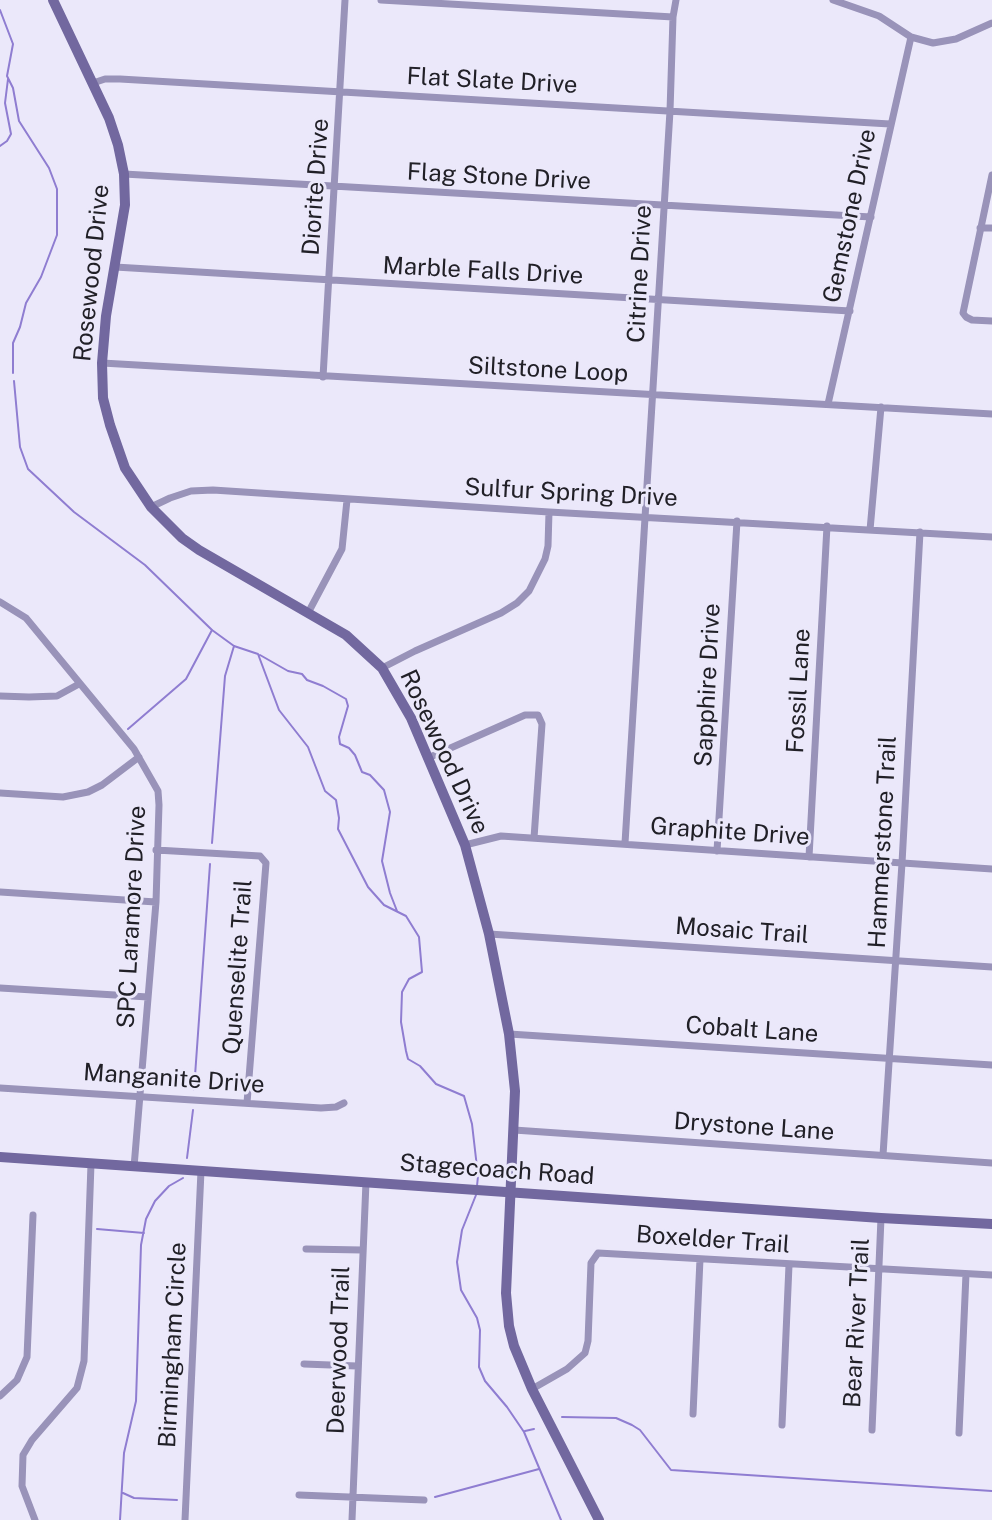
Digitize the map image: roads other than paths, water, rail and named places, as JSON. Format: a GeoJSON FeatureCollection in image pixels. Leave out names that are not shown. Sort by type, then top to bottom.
{"type":"FeatureCollection","features":[{"type":"Feature","properties":{"kind":"street","name":"Rosewood Drive"},"geometry":{"type":"LineString","coordinates":[[53,0],[115,136],[124,174],[125,205],[103,335],[103,398],[116,445],[136,487],[151,507],[182,538],[346,635],[382,668],[399,695],[465,845],[489,934],[509,1034],[515,1091],[507,1312],[514,1346],[532,1389],[599,1520]]}},
{"type":"Feature","properties":{"kind":"street","name":"Diorite Drive"},"geometry":{"type":"LineString","coordinates":[[323,377],[345,0]]}},
{"type":"Feature","properties":{"kind":"street"},"geometry":{"type":"LineString","coordinates":[[381,0],[673,16]]}},
{"type":"Feature","properties":{"kind":"street","name":"Citrine Drive"},"geometry":{"type":"LineString","coordinates":[[625,843],[676,0]]}},
{"type":"Feature","properties":{"kind":"street"},"geometry":{"type":"LineString","coordinates":[[833,0],[879,16],[911,37],[924,42],[946,42],[992,23]]}},
{"type":"Feature","properties":{"kind":"street","name":"Gemstone Drive"},"geometry":{"type":"LineString","coordinates":[[828,404],[911,37]]}},
{"type":"Feature","properties":{"kind":"street","name":"Flat Slate Drive"},"geometry":{"type":"LineString","coordinates":[[93,83],[105,79],[120,79],[890,124]]}},
{"type":"Feature","properties":{"kind":"street","name":"Flag Stone Drive"},"geometry":{"type":"LineString","coordinates":[[124,174],[871,218]]}},
{"type":"Feature","properties":{"kind":"street"},"geometry":{"type":"LineString","coordinates":[[992,176],[963,313],[972,320],[992,321]]}},
{"type":"Feature","properties":{"kind":"street"},"geometry":{"type":"LineString","coordinates":[[980,228],[992,228]]}},
{"type":"Feature","properties":{"kind":"street","name":"Marble Falls Drive"},"geometry":{"type":"LineString","coordinates":[[115,267],[850,311]]}},
{"type":"Feature","properties":{"kind":"street","name":"Siltstone Loop"},"geometry":{"type":"LineString","coordinates":[[102,363],[992,414]]}},
{"type":"Feature","properties":{"kind":"street"},"geometry":{"type":"LineString","coordinates":[[870,530],[881,407]]}},
{"type":"Feature","properties":{"kind":"street","name":"Sulfur Spring Drive"},"geometry":{"type":"LineString","coordinates":[[151,507],[191,491],[213,490],[992,537]]}},
{"type":"Feature","properties":{"kind":"street"},"geometry":{"type":"LineString","coordinates":[[308,612],[342,549],[347,500]]}},
{"type":"Feature","properties":{"kind":"street"},"geometry":{"type":"LineString","coordinates":[[382,668],[517,603],[534,583],[545,559],[549,512]]}},
{"type":"Feature","properties":{"kind":"street","name":"Sapphire Drive"},"geometry":{"type":"LineString","coordinates":[[717,851],[737,521]]}},
{"type":"Feature","properties":{"kind":"street","name":"Fossil Lane"},"geometry":{"type":"LineString","coordinates":[[809,857],[827,526]]}},
{"type":"Feature","properties":{"kind":"street","name":"Hammerstone Trail"},"geometry":{"type":"LineString","coordinates":[[883,1155],[920,532]]}},
{"type":"Feature","properties":{"kind":"street","name":"SPC Laramore Drive"},"geometry":{"type":"LineString","coordinates":[[0,602],[26,618],[134,749],[158,790],[156,902],[134,1167]]}},
{"type":"Feature","properties":{"kind":"street"},"geometry":{"type":"LineString","coordinates":[[0,696],[57,695],[79,684]]}},
{"type":"Feature","properties":{"kind":"street"},"geometry":{"type":"LineString","coordinates":[[428,758],[525,715],[538,715],[542,724],[534,838]]}},
{"type":"Feature","properties":{"kind":"street"},"geometry":{"type":"LineString","coordinates":[[0,793],[63,797],[88,792],[102,785],[139,757]]}},
{"type":"Feature","properties":{"kind":"street","name":"Graphite Drive"},"geometry":{"type":"LineString","coordinates":[[465,845],[501,836],[992,869]]}},
{"type":"Feature","properties":{"kind":"street","name":"Quenselite Trail"},"geometry":{"type":"LineString","coordinates":[[156,850],[260,856],[266,863],[247,1103]]}},
{"type":"Feature","properties":{"kind":"street"},"geometry":{"type":"LineString","coordinates":[[0,891],[156,902]]}},
{"type":"Feature","properties":{"kind":"street","name":"Mosaic Trail"},"geometry":{"type":"LineString","coordinates":[[489,934],[992,967]]}},
{"type":"Feature","properties":{"kind":"street"},"geometry":{"type":"LineString","coordinates":[[0,988],[148,997]]}},
{"type":"Feature","properties":{"kind":"street","name":"Cobalt Lane"},"geometry":{"type":"LineString","coordinates":[[509,1034],[992,1065]]}},
{"type":"Feature","properties":{"kind":"street","name":"Manganite Drive"},"geometry":{"type":"LineString","coordinates":[[0,1088],[321,1108],[336,1107],[344,1103]]}},
{"type":"Feature","properties":{"kind":"street","name":"Drystone Lane"},"geometry":{"type":"LineString","coordinates":[[514,1130],[992,1163]]}},
{"type":"Feature","properties":{"kind":"street","name":"Stagecoach Road"},"geometry":{"type":"LineString","coordinates":[[0,1157],[992,1224]]}},
{"type":"Feature","properties":{"kind":"street"},"geometry":{"type":"LineString","coordinates":[[35,1520],[22,1486],[23,1455],[32,1440],[72,1395],[80,1379],[84,1361],[91,1164]]}},
{"type":"Feature","properties":{"kind":"street","name":"Birmingham Circle"},"geometry":{"type":"LineString","coordinates":[[185,1520],[201,1171]]}},
{"type":"Feature","properties":{"kind":"street","name":"Deerwood Trail"},"geometry":{"type":"LineString","coordinates":[[352,1520],[366,1182]]}},
{"type":"Feature","properties":{"kind":"street"},"geometry":{"type":"LineString","coordinates":[[0,1396],[17,1380],[27,1357],[33,1215]]}},
{"type":"Feature","properties":{"kind":"street","name":"Bear River Trail"},"geometry":{"type":"LineString","coordinates":[[872,1430],[881,1218]]}},
{"type":"Feature","properties":{"kind":"street"},"geometry":{"type":"LineString","coordinates":[[306,1249],[362,1250]]}},
{"type":"Feature","properties":{"kind":"street","name":"Boxelder Trail"},"geometry":{"type":"LineString","coordinates":[[532,1389],[567,1369],[585,1353],[592,1263],[598,1253],[992,1275]]}},
{"type":"Feature","properties":{"kind":"street"},"geometry":{"type":"LineString","coordinates":[[693,1414],[700,1259]]}},
{"type":"Feature","properties":{"kind":"street"},"geometry":{"type":"LineString","coordinates":[[782,1425],[789,1265]]}},
{"type":"Feature","properties":{"kind":"street"},"geometry":{"type":"LineString","coordinates":[[959,1433],[966,1274]]}},
{"type":"Feature","properties":{"kind":"street"},"geometry":{"type":"LineString","coordinates":[[304,1364],[358,1366]]}},
{"type":"Feature","properties":{"kind":"street"},"geometry":{"type":"LineString","coordinates":[[299,1495],[424,1500]]}},
{"type":"Feature","properties":{"kind":"waterway"},"geometry":{"type":"LineString","coordinates":[[0,10],[13,44],[7,76],[13,88],[19,121],[49,168],[57,189],[57,235],[41,277],[26,303],[13,343],[13,373]]}},
{"type":"Feature","properties":{"kind":"waterway"},"geometry":{"type":"LineString","coordinates":[[0,146],[11,134],[5,103],[8,79]]}},
{"type":"Feature","properties":{"kind":"waterway"},"geometry":{"type":"LineString","coordinates":[[14,381],[20,447],[28,469],[74,512],[145,565],[212,630],[234,646],[258,654],[279,710],[308,747],[325,791],[336,800],[338,829],[368,887],[384,905],[406,916],[419,937],[422,972],[409,979],[402,992],[401,1022],[406,1051],[408,1059],[420,1066],[436,1084],[464,1096],[472,1124],[477,1186]]}},
{"type":"Feature","properties":{"kind":"waterway"},"geometry":{"type":"LineString","coordinates":[[128,729],[186,679],[212,630]]}},
{"type":"Feature","properties":{"kind":"waterway"},"geometry":{"type":"LineString","coordinates":[[212,843],[225,676],[234,646]]}},
{"type":"Feature","properties":{"kind":"waterway"},"geometry":{"type":"LineString","coordinates":[[260,655],[288,671],[302,674],[307,680],[346,699],[348,706],[339,737],[340,744],[349,748],[362,772],[370,775],[384,790],[390,812],[382,861],[397,911]]}},
{"type":"Feature","properties":{"kind":"waterway"},"geometry":{"type":"LineString","coordinates":[[194,1090],[210,864]]}},
{"type":"Feature","properties":{"kind":"waterway"},"geometry":{"type":"LineString","coordinates":[[187,1158],[193,1110]]}},
{"type":"Feature","properties":{"kind":"waterway"},"geometry":{"type":"LineString","coordinates":[[120,1520],[124,1453],[136,1401],[141,1245],[146,1219],[155,1201],[169,1186],[183,1178]]}},
{"type":"Feature","properties":{"kind":"waterway"},"geometry":{"type":"LineString","coordinates":[[476,1195],[462,1230],[457,1262],[461,1290],[477,1318],[480,1330],[479,1367],[485,1381],[524,1432],[561,1520]]}},
{"type":"Feature","properties":{"kind":"waterway"},"geometry":{"type":"LineString","coordinates":[[97,1229],[144,1233]]}},
{"type":"Feature","properties":{"kind":"waterway"},"geometry":{"type":"LineString","coordinates":[[562,1417],[616,1418],[632,1425],[640,1430],[671,1470],[992,1491]]}},
{"type":"Feature","properties":{"kind":"waterway"},"geometry":{"type":"LineString","coordinates":[[525,1431],[534,1429]]}},
{"type":"Feature","properties":{"kind":"waterway"},"geometry":{"type":"LineString","coordinates":[[435,1497],[539,1469]]}},
{"type":"Feature","properties":{"kind":"waterway"},"geometry":{"type":"LineString","coordinates":[[123,1493],[134,1498],[177,1500]]}}]}
